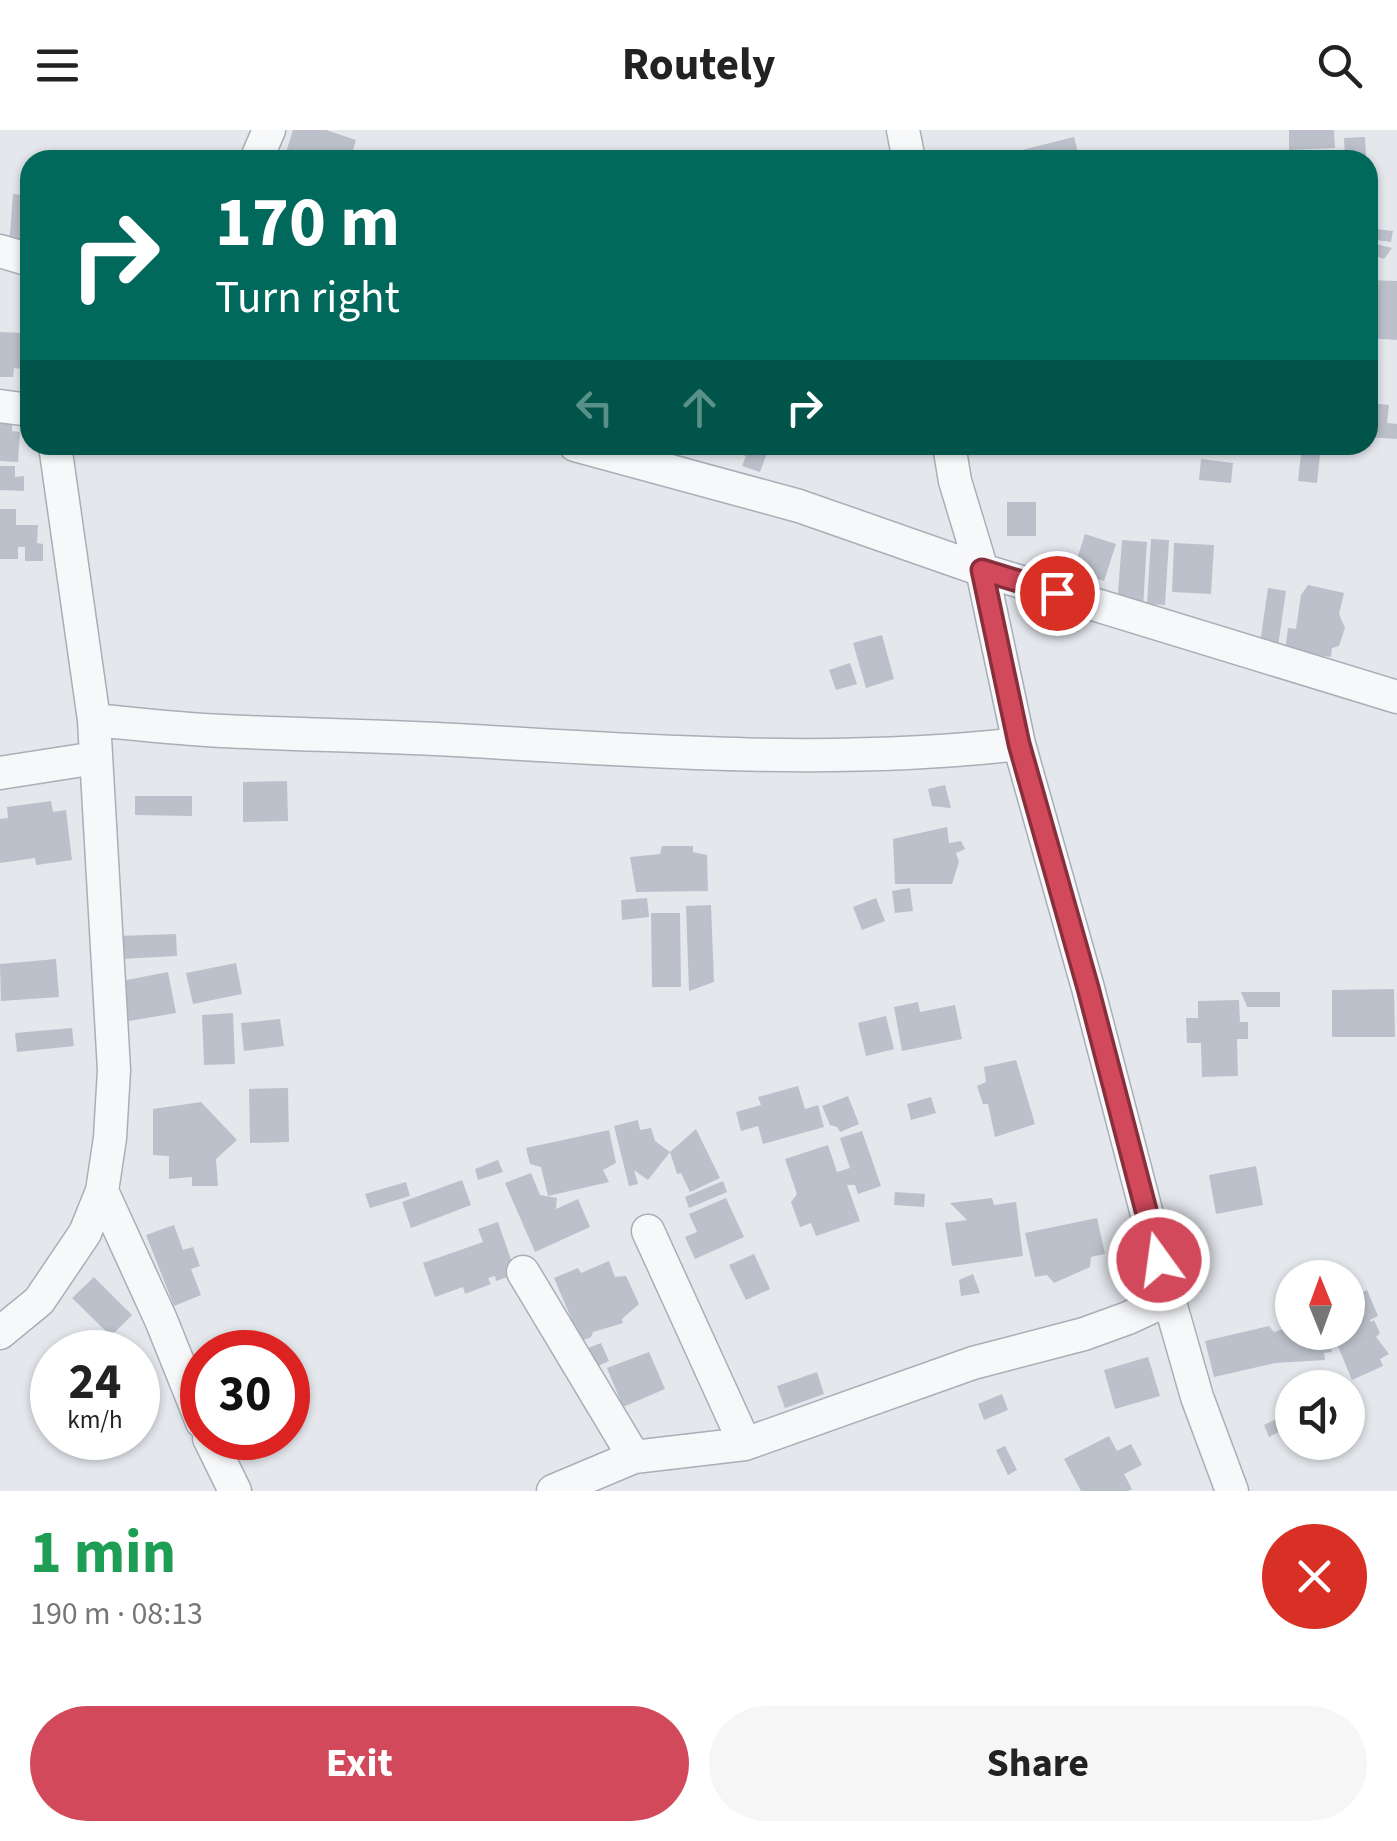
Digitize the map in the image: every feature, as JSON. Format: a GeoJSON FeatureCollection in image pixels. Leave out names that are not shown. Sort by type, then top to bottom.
{"type":"FeatureCollection","features":[{"type":"Feature","properties":{"kind":"street"},"geometry":{"type":"LineString","coordinates":[[0,1333],[39,1301],[85,1233],[102,1191],[110,1138],[114,1070],[94,720],[56,455]]}},
{"type":"Feature","properties":{"kind":"street"},"geometry":{"type":"LineString","coordinates":[[612,455],[799,506],[982,570],[1397,698]]}},
{"type":"Feature","properties":{"kind":"street"},"geometry":{"type":"LineString","coordinates":[[951,455],[982,570],[1019,744],[1169,1299],[1197,1396],[1232,1491]]}},
{"type":"Feature","properties":{"kind":"street"},"geometry":{"type":"LineString","coordinates":[[94,720],[629,750],[825,754],[1019,744]]}},
{"type":"Feature","properties":{"kind":"street"},"geometry":{"type":"LineString","coordinates":[[0,773],[96,758]]}},
{"type":"Feature","properties":{"kind":"street"},"geometry":{"type":"LineString","coordinates":[[102,1191],[180,1367]]}},
{"type":"Feature","properties":{"kind":"street"},"geometry":{"type":"LineString","coordinates":[[648,1231],[744,1444]]}},
{"type":"Feature","properties":{"kind":"street"},"geometry":{"type":"LineString","coordinates":[[523,1272],[634,1457]]}},
{"type":"Feature","properties":{"kind":"street"},"geometry":{"type":"LineString","coordinates":[[566,1489],[634,1457],[744,1444],[973,1363],[1084,1334],[1169,1299]]}},
{"type":"Feature","properties":{"kind":"street"},"geometry":{"type":"LineString","coordinates":[[220,1460],[235,1491]]}},
{"type":"Feature","properties":{"kind":"building"},"geometry":{"type":"Polygon","coordinates":[[[293,130],[326,130],[356,140],[353,150],[287,150],[293,130]]]}},
{"type":"Feature","properties":{"kind":"building"},"geometry":{"type":"Polygon","coordinates":[[[1289,130],[1334,130],[1335,148],[1289,150],[1289,130]]]}},
{"type":"Feature","properties":{"kind":"building"},"geometry":{"type":"Polygon","coordinates":[[[1074,137],[1077,150],[1022,150],[1074,137]]]}},
{"type":"Feature","properties":{"kind":"building"},"geometry":{"type":"Polygon","coordinates":[[[1365,137],[1366,150],[1345,150],[1344,138],[1365,137]]]}},
{"type":"Feature","properties":{"kind":"building"},"geometry":{"type":"Polygon","coordinates":[[[13,194],[20,195],[20,263],[8,259],[13,194]]]}},
{"type":"Feature","properties":{"kind":"building"},"geometry":{"type":"Polygon","coordinates":[[[1378,229],[1393,231],[1391,242],[1378,240],[1378,229]]]}},
{"type":"Feature","properties":{"kind":"building"},"geometry":{"type":"Polygon","coordinates":[[[1378,244],[1392,248],[1384,259],[1378,257],[1378,244]]]}},
{"type":"Feature","properties":{"kind":"building"},"geometry":{"type":"Polygon","coordinates":[[[1378,280],[1397,281],[1397,340],[1378,339],[1378,280]]]}},
{"type":"Feature","properties":{"kind":"building"},"geometry":{"type":"Polygon","coordinates":[[[0,332],[20,333],[20,369],[14,368],[13,377],[0,377],[0,332]]]}},
{"type":"Feature","properties":{"kind":"building"},"geometry":{"type":"Polygon","coordinates":[[[1378,404],[1389,405],[1387,423],[1397,424],[1397,439],[1378,438],[1378,404]]]}},
{"type":"Feature","properties":{"kind":"building"},"geometry":{"type":"Polygon","coordinates":[[[0,406],[13,407],[12,431],[20,432],[18,462],[0,461],[0,406]]]}},
{"type":"Feature","properties":{"kind":"building"},"geometry":{"type":"Polygon","coordinates":[[[766,455],[760,472],[742,466],[746,456],[766,455]]]}},
{"type":"Feature","properties":{"kind":"building"},"geometry":{"type":"Polygon","coordinates":[[[1301,455],[1320,455],[1317,483],[1298,481],[1301,455]]]}},
{"type":"Feature","properties":{"kind":"building"},"geometry":{"type":"Polygon","coordinates":[[[1201,459],[1233,463],[1231,483],[1199,480],[1201,459]]]}},
{"type":"Feature","properties":{"kind":"building"},"geometry":{"type":"Polygon","coordinates":[[[0,466],[15,466],[15,477],[24,476],[24,491],[0,490],[0,466]]]}},
{"type":"Feature","properties":{"kind":"building"},"geometry":{"type":"Polygon","coordinates":[[[1007,502],[1036,502],[1036,536],[1007,536],[1007,502]]]}},
{"type":"Feature","properties":{"kind":"building"},"geometry":{"type":"Polygon","coordinates":[[[0,509],[16,509],[16,525],[38,525],[37,543],[43,544],[43,561],[25,561],[25,547],[18,547],[18,559],[0,559],[0,509]]]}},
{"type":"Feature","properties":{"kind":"building"},"geometry":{"type":"Polygon","coordinates":[[[1085,534],[1116,544],[1104,581],[1073,571],[1085,534]]]}},
{"type":"Feature","properties":{"kind":"building"},"geometry":{"type":"Polygon","coordinates":[[[1151,539],[1169,540],[1165,605],[1147,604],[1151,539]]]}},
{"type":"Feature","properties":{"kind":"building"},"geometry":{"type":"Polygon","coordinates":[[[1122,540],[1147,542],[1143,608],[1117,606],[1122,540]]]}},
{"type":"Feature","properties":{"kind":"building"},"geometry":{"type":"Polygon","coordinates":[[[1174,543],[1214,545],[1211,594],[1172,592],[1174,543]]]}},
{"type":"Feature","properties":{"kind":"building"},"geometry":{"type":"Polygon","coordinates":[[[1308,585],[1344,593],[1339,614],[1345,628],[1339,646],[1332,648],[1331,657],[1285,650],[1288,628],[1296,629],[1301,595],[1308,585]]]}},
{"type":"Feature","properties":{"kind":"building"},"geometry":{"type":"Polygon","coordinates":[[[1268,588],[1286,591],[1278,646],[1260,643],[1268,588]]]}},
{"type":"Feature","properties":{"kind":"building"},"geometry":{"type":"Polygon","coordinates":[[[882,635],[894,679],[866,688],[853,643],[882,635]]]}},
{"type":"Feature","properties":{"kind":"building"},"geometry":{"type":"Polygon","coordinates":[[[850,663],[857,684],[836,690],[829,670],[850,663]]]}},
{"type":"Feature","properties":{"kind":"building"},"geometry":{"type":"Polygon","coordinates":[[[287,781],[288,821],[243,822],[243,782],[287,781]]]}},
{"type":"Feature","properties":{"kind":"building"},"geometry":{"type":"Polygon","coordinates":[[[945,785],[951,808],[932,806],[928,789],[945,785]]]}},
{"type":"Feature","properties":{"kind":"building"},"geometry":{"type":"Polygon","coordinates":[[[135,796],[192,796],[192,816],[135,815],[135,796]]]}},
{"type":"Feature","properties":{"kind":"building"},"geometry":{"type":"Polygon","coordinates":[[[51,801],[53,812],[66,810],[72,860],[36,865],[35,858],[0,863],[0,819],[8,818],[7,807],[51,801]]]}},
{"type":"Feature","properties":{"kind":"building"},"geometry":{"type":"Polygon","coordinates":[[[947,827],[949,843],[961,841],[965,849],[956,853],[959,862],[952,884],[895,884],[893,839],[947,827]]]}},
{"type":"Feature","properties":{"kind":"building"},"geometry":{"type":"Polygon","coordinates":[[[662,846],[693,846],[693,852],[707,855],[708,891],[636,892],[630,857],[660,854],[662,846]]]}},
{"type":"Feature","properties":{"kind":"building"},"geometry":{"type":"Polygon","coordinates":[[[910,888],[913,911],[895,913],[892,891],[910,888]]]}},
{"type":"Feature","properties":{"kind":"building"},"geometry":{"type":"Polygon","coordinates":[[[647,898],[649,917],[622,920],[621,900],[647,898]]]}},
{"type":"Feature","properties":{"kind":"building"},"geometry":{"type":"Polygon","coordinates":[[[876,898],[885,921],[862,930],[853,907],[876,898]]]}},
{"type":"Feature","properties":{"kind":"building"},"geometry":{"type":"Polygon","coordinates":[[[711,905],[714,982],[689,991],[686,906],[711,905]]]}},
{"type":"Feature","properties":{"kind":"building"},"geometry":{"type":"Polygon","coordinates":[[[651,913],[680,913],[681,987],[652,987],[651,913]]]}},
{"type":"Feature","properties":{"kind":"building"},"geometry":{"type":"Polygon","coordinates":[[[176,934],[177,956],[119,959],[118,936],[176,934]]]}},
{"type":"Feature","properties":{"kind":"building"},"geometry":{"type":"Polygon","coordinates":[[[56,959],[59,997],[1,1001],[0,964],[56,959]]]}},
{"type":"Feature","properties":{"kind":"building"},"geometry":{"type":"Polygon","coordinates":[[[236,963],[242,994],[193,1004],[186,973],[236,963]]]}},
{"type":"Feature","properties":{"kind":"building"},"geometry":{"type":"Polygon","coordinates":[[[168,972],[176,1013],[123,1022],[116,982],[168,972]]]}},
{"type":"Feature","properties":{"kind":"building"},"geometry":{"type":"Polygon","coordinates":[[[1394,989],[1395,1037],[1332,1037],[1332,990],[1394,989]]]}},
{"type":"Feature","properties":{"kind":"building"},"geometry":{"type":"Polygon","coordinates":[[[1241,992],[1280,992],[1280,1007],[1247,1007],[1241,992]]]}},
{"type":"Feature","properties":{"kind":"building"},"geometry":{"type":"Polygon","coordinates":[[[1239,1000],[1240,1022],[1248,1022],[1248,1039],[1237,1039],[1238,1076],[1202,1077],[1201,1043],[1187,1043],[1186,1018],[1198,1018],[1198,1001],[1239,1000]]]}},
{"type":"Feature","properties":{"kind":"building"},"geometry":{"type":"Polygon","coordinates":[[[918,1002],[920,1012],[955,1005],[962,1039],[902,1051],[894,1007],[918,1002]]]}},
{"type":"Feature","properties":{"kind":"building"},"geometry":{"type":"Polygon","coordinates":[[[233,1013],[235,1064],[204,1065],[202,1015],[233,1013]]]}},
{"type":"Feature","properties":{"kind":"building"},"geometry":{"type":"Polygon","coordinates":[[[886,1016],[894,1049],[866,1056],[858,1023],[886,1016]]]}},
{"type":"Feature","properties":{"kind":"building"},"geometry":{"type":"Polygon","coordinates":[[[280,1019],[284,1046],[244,1051],[241,1023],[280,1019]]]}},
{"type":"Feature","properties":{"kind":"building"},"geometry":{"type":"Polygon","coordinates":[[[72,1028],[74,1046],[17,1052],[15,1033],[72,1028]]]}},
{"type":"Feature","properties":{"kind":"building"},"geometry":{"type":"Polygon","coordinates":[[[1016,1060],[1035,1124],[995,1137],[988,1104],[983,1104],[977,1086],[986,1082],[984,1067],[1016,1060]]]}},
{"type":"Feature","properties":{"kind":"building"},"geometry":{"type":"Polygon","coordinates":[[[798,1086],[805,1109],[818,1105],[824,1127],[763,1144],[758,1126],[741,1131],[736,1112],[761,1105],[758,1097],[798,1086]]]}},
{"type":"Feature","properties":{"kind":"building"},"geometry":{"type":"Polygon","coordinates":[[[288,1088],[289,1142],[250,1143],[249,1089],[288,1088]]]}},
{"type":"Feature","properties":{"kind":"building"},"geometry":{"type":"Polygon","coordinates":[[[848,1096],[859,1124],[840,1132],[830,1125],[822,1106],[848,1096]]]}},
{"type":"Feature","properties":{"kind":"building"},"geometry":{"type":"Polygon","coordinates":[[[931,1097],[936,1113],[911,1120],[907,1104],[931,1097]]]}},
{"type":"Feature","properties":{"kind":"building"},"geometry":{"type":"Polygon","coordinates":[[[201,1102],[237,1140],[216,1159],[218,1186],[192,1186],[192,1177],[169,1179],[169,1156],[153,1155],[153,1109],[201,1102]]]}},
{"type":"Feature","properties":{"kind":"building"},"geometry":{"type":"Polygon","coordinates":[[[638,1120],[640,1130],[651,1128],[655,1141],[670,1152],[648,1180],[634,1170],[638,1184],[629,1186],[614,1126],[638,1120]]]}},
{"type":"Feature","properties":{"kind":"building"},"geometry":{"type":"Polygon","coordinates":[[[696,1129],[720,1178],[690,1192],[681,1173],[677,1174],[670,1152],[696,1129]]]}},
{"type":"Feature","properties":{"kind":"building"},"geometry":{"type":"Polygon","coordinates":[[[609,1130],[616,1163],[603,1170],[609,1182],[548,1196],[541,1167],[530,1164],[526,1148],[609,1130]]]}},
{"type":"Feature","properties":{"kind":"building"},"geometry":{"type":"Polygon","coordinates":[[[862,1131],[881,1186],[858,1194],[855,1185],[847,1185],[860,1221],[816,1236],[811,1223],[800,1227],[791,1202],[797,1194],[785,1159],[828,1145],[837,1172],[850,1168],[840,1138],[862,1131]]]}},
{"type":"Feature","properties":{"kind":"building"},"geometry":{"type":"Polygon","coordinates":[[[498,1160],[503,1172],[478,1180],[475,1169],[498,1160]]]}},
{"type":"Feature","properties":{"kind":"building"},"geometry":{"type":"Polygon","coordinates":[[[1256,1166],[1263,1205],[1216,1214],[1209,1175],[1256,1166]]]}},
{"type":"Feature","properties":{"kind":"building"},"geometry":{"type":"Polygon","coordinates":[[[531,1173],[540,1195],[557,1198],[556,1209],[578,1199],[590,1227],[535,1252],[505,1183],[531,1173]]]}},
{"type":"Feature","properties":{"kind":"building"},"geometry":{"type":"Polygon","coordinates":[[[462,1180],[471,1205],[411,1228],[402,1202],[462,1180]]]}},
{"type":"Feature","properties":{"kind":"building"},"geometry":{"type":"Polygon","coordinates":[[[723,1181],[727,1192],[689,1208],[685,1197],[723,1181]]]}},
{"type":"Feature","properties":{"kind":"building"},"geometry":{"type":"Polygon","coordinates":[[[406,1182],[410,1196],[370,1208],[365,1194],[406,1182]]]}},
{"type":"Feature","properties":{"kind":"building"},"geometry":{"type":"Polygon","coordinates":[[[895,1192],[925,1194],[924,1207],[894,1205],[895,1192]]]}},
{"type":"Feature","properties":{"kind":"building"},"geometry":{"type":"Polygon","coordinates":[[[726,1198],[744,1237],[695,1259],[685,1237],[697,1232],[689,1214],[726,1198]]]}},
{"type":"Feature","properties":{"kind":"building"},"geometry":{"type":"Polygon","coordinates":[[[992,1198],[994,1205],[1016,1202],[1023,1256],[952,1266],[945,1223],[967,1220],[950,1203],[992,1198]]]}},
{"type":"Feature","properties":{"kind":"building"},"geometry":{"type":"Polygon","coordinates":[[[1097,1218],[1105,1254],[1091,1257],[1090,1267],[1054,1283],[1047,1275],[1035,1277],[1025,1233],[1097,1218]]]}},
{"type":"Feature","properties":{"kind":"building"},"geometry":{"type":"Polygon","coordinates":[[[498,1222],[516,1274],[496,1281],[495,1276],[488,1278],[491,1284],[465,1294],[463,1287],[435,1297],[423,1263],[483,1242],[478,1229],[498,1222]]]}},
{"type":"Feature","properties":{"kind":"building"},"geometry":{"type":"Polygon","coordinates":[[[174,1225],[183,1250],[193,1247],[200,1266],[191,1269],[201,1295],[174,1306],[146,1235],[174,1225]]]}},
{"type":"Feature","properties":{"kind":"building"},"geometry":{"type":"Polygon","coordinates":[[[754,1254],[770,1289],[746,1300],[729,1265],[754,1254]]]}},
{"type":"Feature","properties":{"kind":"building"},"geometry":{"type":"Polygon","coordinates":[[[609,1261],[615,1277],[626,1276],[639,1304],[622,1319],[623,1323],[593,1332],[581,1341],[554,1278],[578,1268],[581,1273],[609,1261]]]}},
{"type":"Feature","properties":{"kind":"building"},"geometry":{"type":"Polygon","coordinates":[[[973,1274],[980,1293],[961,1296],[959,1280],[973,1274]]]}},
{"type":"Feature","properties":{"kind":"building"},"geometry":{"type":"Polygon","coordinates":[[[94,1277],[132,1315],[117,1330],[105,1330],[72,1298],[94,1277]]]}},
{"type":"Feature","properties":{"kind":"building"},"geometry":{"type":"Polygon","coordinates":[[[1367,1290],[1378,1316],[1370,1320],[1374,1320],[1380,1333],[1376,1337],[1389,1354],[1380,1359],[1383,1366],[1365,1374],[1365,1370],[1348,1370],[1340,1350],[1365,1350],[1367,1290]]]}},
{"type":"Feature","properties":{"kind":"building"},"geometry":{"type":"Polygon","coordinates":[[[1269,1326],[1274,1332],[1275,1350],[1332,1352],[1324,1353],[1325,1360],[1275,1363],[1214,1377],[1205,1341],[1269,1326]]]}},
{"type":"Feature","properties":{"kind":"building"},"geometry":{"type":"Polygon","coordinates":[[[601,1343],[609,1361],[591,1369],[583,1350],[601,1343]]]}},
{"type":"Feature","properties":{"kind":"building"},"geometry":{"type":"Polygon","coordinates":[[[649,1352],[665,1389],[623,1407],[607,1368],[649,1352]]]}},
{"type":"Feature","properties":{"kind":"building"},"geometry":{"type":"Polygon","coordinates":[[[1148,1357],[1160,1396],[1115,1409],[1104,1370],[1148,1357]]]}},
{"type":"Feature","properties":{"kind":"building"},"geometry":{"type":"Polygon","coordinates":[[[817,1372],[824,1394],[785,1408],[777,1386],[817,1372]]]}},
{"type":"Feature","properties":{"kind":"building"},"geometry":{"type":"Polygon","coordinates":[[[1002,1394],[1008,1410],[984,1420],[978,1404],[1002,1394]]]}},
{"type":"Feature","properties":{"kind":"building"},"geometry":{"type":"Polygon","coordinates":[[[1275,1420],[1275,1434],[1269,1437],[1264,1425],[1275,1420]]]}},
{"type":"Feature","properties":{"kind":"building"},"geometry":{"type":"Polygon","coordinates":[[[1109,1436],[1117,1451],[1131,1444],[1142,1465],[1124,1474],[1132,1489],[1081,1491],[1064,1459],[1109,1436]]]}},
{"type":"Feature","properties":{"kind":"building"},"geometry":{"type":"Polygon","coordinates":[[[1005,1446],[1017,1470],[1008,1475],[996,1450],[1005,1446]]]}},
{"type":"Feature","properties":{"kind":"route"},"geometry":{"type":"LineString","coordinates":[[1057,593],[982,570],[1019,744],[1159,1260]]}}]}
